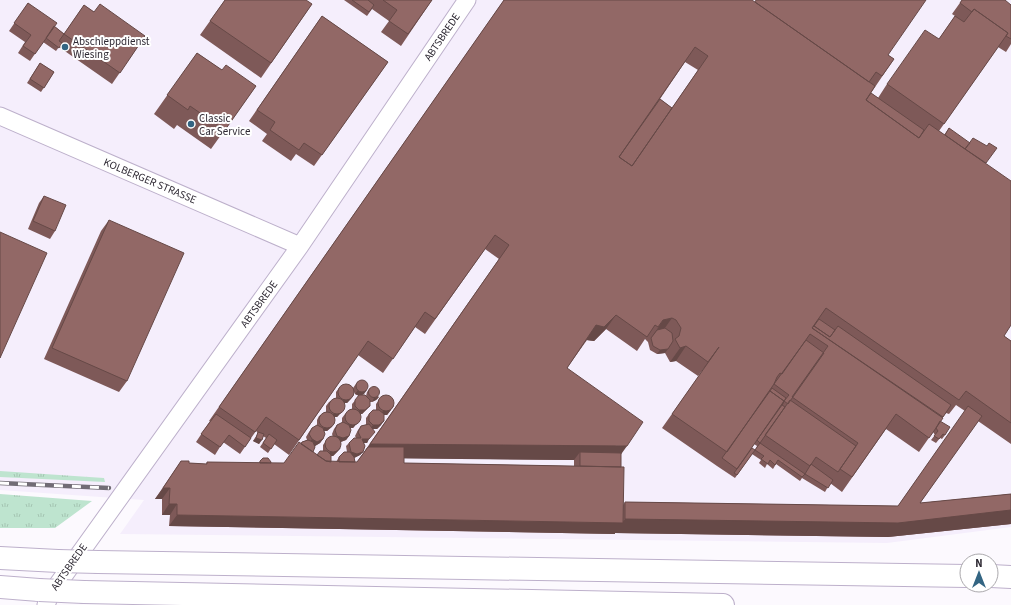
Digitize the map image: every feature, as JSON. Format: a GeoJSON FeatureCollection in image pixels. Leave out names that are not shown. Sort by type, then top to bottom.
{"type":"FeatureCollection","features":[{"type":"Feature","properties":{"kind":"highway"},"geometry":{"type":"LineString","coordinates":[[0,558],[98,562],[959,576]]}},
{"type":"Feature","properties":{"kind":"highway"},"geometry":{"type":"LineString","coordinates":[[999,576],[1011,577]]}},
{"type":"Feature","properties":{"kind":"highway"},"geometry":{"type":"LineString","coordinates":[[0,587],[42,597],[84,592],[722,605]]}},
{"type":"Feature","properties":{"kind":"street","name":"ABTSBREDE"},"geometry":{"type":"LineString","coordinates":[[42,597],[50,595],[300,246],[468,0]]}},
{"type":"Feature","properties":{"kind":"street","name":"KOLBERGER STRASSE"},"geometry":{"type":"LineString","coordinates":[[0,116],[300,246]]}},
{"type":"Feature","properties":{"kind":"shaded area"},"geometry":{"type":"Polygon","coordinates":[[[0,0],[1011,0],[1011,527],[887,543],[120,534],[144,500],[0,490],[0,0]]]}},
{"type":"Feature","properties":{"kind":"green space"},"geometry":{"type":"Polygon","coordinates":[[[0,471],[104,478],[105,482],[0,477],[0,471]]]}},
{"type":"Feature","properties":{"kind":"green space"},"geometry":{"type":"Polygon","coordinates":[[[0,494],[92,501],[55,528],[0,528],[0,494]]]}},
{"type":"Feature","properties":{"kind":"building"},"geometry":{"type":"Polygon","coordinates":[[[225,0],[306,0],[312,4],[271,63],[210,21],[225,0]]]}},
{"type":"Feature","properties":{"kind":"building"},"geometry":{"type":"Polygon","coordinates":[[[352,0],[368,0],[374,5],[369,12],[352,0]]]}},
{"type":"Feature","properties":{"kind":"building"},"geometry":{"type":"Polygon","coordinates":[[[383,0],[432,0],[408,34],[389,21],[397,10],[383,0]]]}},
{"type":"Feature","properties":{"kind":"building"},"geometry":{"type":"Polygon","coordinates":[[[504,0],[752,0],[875,86],[866,100],[919,138],[929,124],[1011,181],[1011,325],[1004,336],[1011,341],[1011,423],[966,391],[959,400],[826,308],[812,328],[943,418],[929,438],[896,414],[852,477],[840,469],[858,443],[792,397],[828,346],[810,334],[782,374],[780,373],[777,377],[774,384],[727,452],[672,414],[719,347],[708,362],[686,346],[680,348],[675,339],[679,336],[681,328],[676,320],[672,318],[663,320],[658,327],[655,325],[647,337],[616,315],[604,327],[596,325],[567,368],[643,422],[627,446],[370,444],[509,245],[495,235],[435,319],[425,312],[393,359],[368,341],[299,440],[266,417],[255,432],[219,407],[504,0]],[[695,47],[619,157],[632,166],[708,56],[695,47]]]}},
{"type":"Feature","properties":{"kind":"building"},"geometry":{"type":"Polygon","coordinates":[[[756,0],[926,0],[888,55],[894,59],[882,76],[876,72],[869,82],[755,2],[756,0]]]}},
{"type":"Feature","properties":{"kind":"building"},"geometry":{"type":"Polygon","coordinates":[[[962,0],[1005,0],[1011,5],[1011,39],[1006,36],[1008,33],[974,9],[972,12],[960,3],[962,0]]]}},
{"type":"Feature","properties":{"kind":"building"},"geometry":{"type":"Polygon","coordinates":[[[28,3],[57,23],[35,54],[23,46],[31,35],[14,23],[28,3]]]}},
{"type":"Feature","properties":{"kind":"building"},"geometry":{"type":"Polygon","coordinates":[[[100,4],[145,36],[120,73],[64,34],[84,5],[94,12],[100,4]]]}},
{"type":"Feature","properties":{"kind":"building"},"geometry":{"type":"Polygon","coordinates":[[[974,9],[1008,33],[944,124],[887,84],[925,30],[939,39],[955,16],[964,22],[974,9]]]}},
{"type":"Feature","properties":{"kind":"building"},"geometry":{"type":"Polygon","coordinates":[[[322,16],[388,62],[322,155],[304,143],[299,150],[270,130],[275,122],[257,110],[322,16]]]}},
{"type":"Feature","properties":{"kind":"building"},"geometry":{"type":"Polygon","coordinates":[[[54,26],[64,34],[59,41],[62,43],[59,48],[46,38],[54,26]]]}},
{"type":"Feature","properties":{"kind":"building"},"geometry":{"type":"Polygon","coordinates":[[[197,53],[222,70],[226,65],[256,86],[225,130],[190,106],[188,110],[167,95],[197,53]]]}},
{"type":"Feature","properties":{"kind":"building"},"geometry":{"type":"Polygon","coordinates":[[[40,63],[54,72],[44,88],[30,79],[40,63]]]}},
{"type":"Feature","properties":{"kind":"building"},"geometry":{"type":"Polygon","coordinates":[[[871,93],[924,130],[919,138],[866,100],[871,93]]]}},
{"type":"Feature","properties":{"kind":"building"},"geometry":{"type":"Polygon","coordinates":[[[660,99],[672,108],[632,166],[619,157],[660,99]]]}},
{"type":"Feature","properties":{"kind":"building"},"geometry":{"type":"Polygon","coordinates":[[[949,128],[970,143],[965,149],[945,135],[949,128]]]}},
{"type":"Feature","properties":{"kind":"building"},"geometry":{"type":"Polygon","coordinates":[[[973,138],[987,146],[989,143],[997,148],[986,163],[965,149],[973,138]]]}},
{"type":"Feature","properties":{"kind":"building"},"geometry":{"type":"Polygon","coordinates":[[[44,196],[66,205],[55,231],[33,221],[44,196]]]}},
{"type":"Feature","properties":{"kind":"building"},"geometry":{"type":"Polygon","coordinates":[[[109,220],[184,253],[127,381],[52,348],[109,220]]]}},
{"type":"Feature","properties":{"kind":"building"},"geometry":{"type":"Polygon","coordinates":[[[0,232],[47,253],[0,358],[0,232]]]}},
{"type":"Feature","properties":{"kind":"building"},"geometry":{"type":"Polygon","coordinates":[[[819,319],[835,330],[830,337],[814,326],[819,319]]]}},
{"type":"Feature","properties":{"kind":"building"},"geometry":{"type":"Polygon","coordinates":[[[814,326],[830,337],[838,326],[951,405],[943,417],[812,328],[814,326]]]}},
{"type":"Feature","properties":{"kind":"building"},"geometry":{"type":"Polygon","coordinates":[[[665,328],[672,333],[673,341],[668,349],[660,350],[653,346],[651,338],[657,330],[665,328]]]}},
{"type":"Feature","properties":{"kind":"building"},"geometry":{"type":"Polygon","coordinates":[[[806,340],[824,353],[788,404],[784,401],[789,395],[774,384],[806,340]]]}},
{"type":"Feature","properties":{"kind":"building"},"geometry":{"type":"Polygon","coordinates":[[[360,380],[364,380],[368,386],[364,392],[360,392],[356,388],[356,384],[360,380]]]}},
{"type":"Feature","properties":{"kind":"building"},"geometry":{"type":"Polygon","coordinates":[[[346,384],[353,389],[354,392],[349,399],[346,400],[339,395],[338,392],[343,385],[346,384]]]}},
{"type":"Feature","properties":{"kind":"building"},"geometry":{"type":"Polygon","coordinates":[[[374,386],[378,388],[380,392],[378,396],[374,398],[370,396],[368,392],[370,388],[374,386]]]}},
{"type":"Feature","properties":{"kind":"building"},"geometry":{"type":"Polygon","coordinates":[[[772,388],[786,398],[782,405],[784,401],[770,391],[772,388]]]}},
{"type":"Feature","properties":{"kind":"building"},"geometry":{"type":"Polygon","coordinates":[[[770,391],[784,401],[737,469],[722,458],[770,391]]]}},
{"type":"Feature","properties":{"kind":"building"},"geometry":{"type":"Polygon","coordinates":[[[359,395],[365,395],[370,400],[370,406],[365,410],[359,410],[355,406],[355,400],[359,395]]]}},
{"type":"Feature","properties":{"kind":"building"},"geometry":{"type":"Polygon","coordinates":[[[386,395],[392,397],[394,403],[392,409],[386,411],[380,409],[378,403],[380,397],[386,395]]]}},
{"type":"Feature","properties":{"kind":"building"},"geometry":{"type":"Polygon","coordinates":[[[337,398],[344,403],[345,406],[340,413],[337,414],[330,409],[329,406],[334,399],[337,398]]]}},
{"type":"Feature","properties":{"kind":"building"},"geometry":{"type":"Polygon","coordinates":[[[790,400],[856,446],[838,472],[816,457],[810,466],[765,435],[790,400]]]}},
{"type":"Feature","properties":{"kind":"building"},"geometry":{"type":"Polygon","coordinates":[[[782,405],[785,407],[760,443],[757,440],[782,405]]]}},
{"type":"Feature","properties":{"kind":"building"},"geometry":{"type":"Polygon","coordinates":[[[968,406],[982,416],[920,503],[1011,494],[1011,510],[898,523],[625,519],[625,502],[898,506],[968,406]]]}},
{"type":"Feature","properties":{"kind":"building"},"geometry":{"type":"Polygon","coordinates":[[[353,409],[360,414],[361,417],[356,424],[353,425],[346,420],[345,417],[350,410],[353,409]]]}},
{"type":"Feature","properties":{"kind":"building"},"geometry":{"type":"Polygon","coordinates":[[[373,410],[379,410],[384,414],[384,421],[379,425],[373,425],[369,421],[369,414],[373,410]]]}},
{"type":"Feature","properties":{"kind":"building"},"geometry":{"type":"Polygon","coordinates":[[[327,412],[334,417],[335,420],[330,427],[327,428],[320,423],[319,420],[324,413],[327,412]]]}},
{"type":"Feature","properties":{"kind":"building"},"geometry":{"type":"Polygon","coordinates":[[[216,414],[251,438],[245,447],[229,435],[220,447],[201,434],[216,414]]]}},
{"type":"Feature","properties":{"kind":"building"},"geometry":{"type":"Polygon","coordinates":[[[940,421],[950,427],[945,435],[943,434],[939,439],[934,436],[938,431],[936,428],[940,421]]]}},
{"type":"Feature","properties":{"kind":"building"},"geometry":{"type":"Polygon","coordinates":[[[343,422],[349,425],[351,430],[349,436],[343,438],[337,436],[335,430],[337,425],[343,422]]]}},
{"type":"Feature","properties":{"kind":"building"},"geometry":{"type":"Polygon","coordinates":[[[369,424],[375,432],[369,439],[362,439],[365,446],[363,452],[357,454],[351,452],[349,443],[354,438],[361,438],[358,432],[361,426],[369,424]]]}},
{"type":"Feature","properties":{"kind":"building"},"geometry":{"type":"Polygon","coordinates":[[[317,425],[323,428],[325,434],[323,439],[317,442],[312,439],[309,434],[312,428],[317,425]]]}},
{"type":"Feature","properties":{"kind":"building"},"geometry":{"type":"Polygon","coordinates":[[[258,432],[264,434],[262,440],[256,438],[258,432]]]}},
{"type":"Feature","properties":{"kind":"building"},"geometry":{"type":"Polygon","coordinates":[[[269,434],[277,440],[271,449],[263,443],[269,434]]]}},
{"type":"Feature","properties":{"kind":"building"},"geometry":{"type":"Polygon","coordinates":[[[333,436],[340,441],[341,444],[336,451],[333,452],[326,447],[325,444],[330,437],[333,436]]]}},
{"type":"Feature","properties":{"kind":"building"},"geometry":{"type":"Polygon","coordinates":[[[308,440],[313,442],[315,447],[313,452],[301,444],[302,442],[308,440]]]}},
{"type":"Feature","properties":{"kind":"building"},"geometry":{"type":"Polygon","coordinates":[[[299,442],[326,461],[357,462],[368,447],[404,447],[404,463],[624,467],[623,523],[177,515],[177,504],[169,504],[170,488],[163,488],[181,461],[207,464],[207,462],[284,463],[299,442]]]}},
{"type":"Feature","properties":{"kind":"building"},"geometry":{"type":"Polygon","coordinates":[[[760,443],[805,474],[802,477],[778,460],[775,465],[770,460],[768,464],[761,459],[764,456],[755,450],[760,443]]]}},
{"type":"Feature","properties":{"kind":"building"},"geometry":{"type":"Polygon","coordinates":[[[752,448],[755,450],[737,475],[734,473],[752,448]]]}},
{"type":"Feature","properties":{"kind":"building"},"geometry":{"type":"Polygon","coordinates":[[[320,451],[327,451],[331,455],[331,462],[326,461],[317,455],[320,451]]]}},
{"type":"Feature","properties":{"kind":"building"},"geometry":{"type":"Polygon","coordinates":[[[344,452],[350,452],[354,457],[355,462],[339,462],[339,457],[344,452]]]}},
{"type":"Feature","properties":{"kind":"building"},"geometry":{"type":"Polygon","coordinates":[[[580,452],[621,453],[621,467],[580,466],[580,452]]]}},
{"type":"Feature","properties":{"kind":"building"},"geometry":{"type":"Polygon","coordinates":[[[263,458],[268,458],[271,463],[260,463],[263,458]]]}},
{"type":"Feature","properties":{"kind":"building"},"geometry":{"type":"Polygon","coordinates":[[[811,464],[833,480],[828,488],[805,474],[811,464]]]}},
{"type":"Feature","properties":{"kind":"railway"},"geometry":{"type":"LineString","coordinates":[[0,483],[109,488]]}},
{"type":"Feature","properties":{"kind":"place","name":"Abschleppdienst Wiesing"},"geometry":{"type":"Point","coordinates":[65,47]}},
{"type":"Feature","properties":{"kind":"place","name":"Classic Car Service"},"geometry":{"type":"Point","coordinates":[191,124]}}]}
